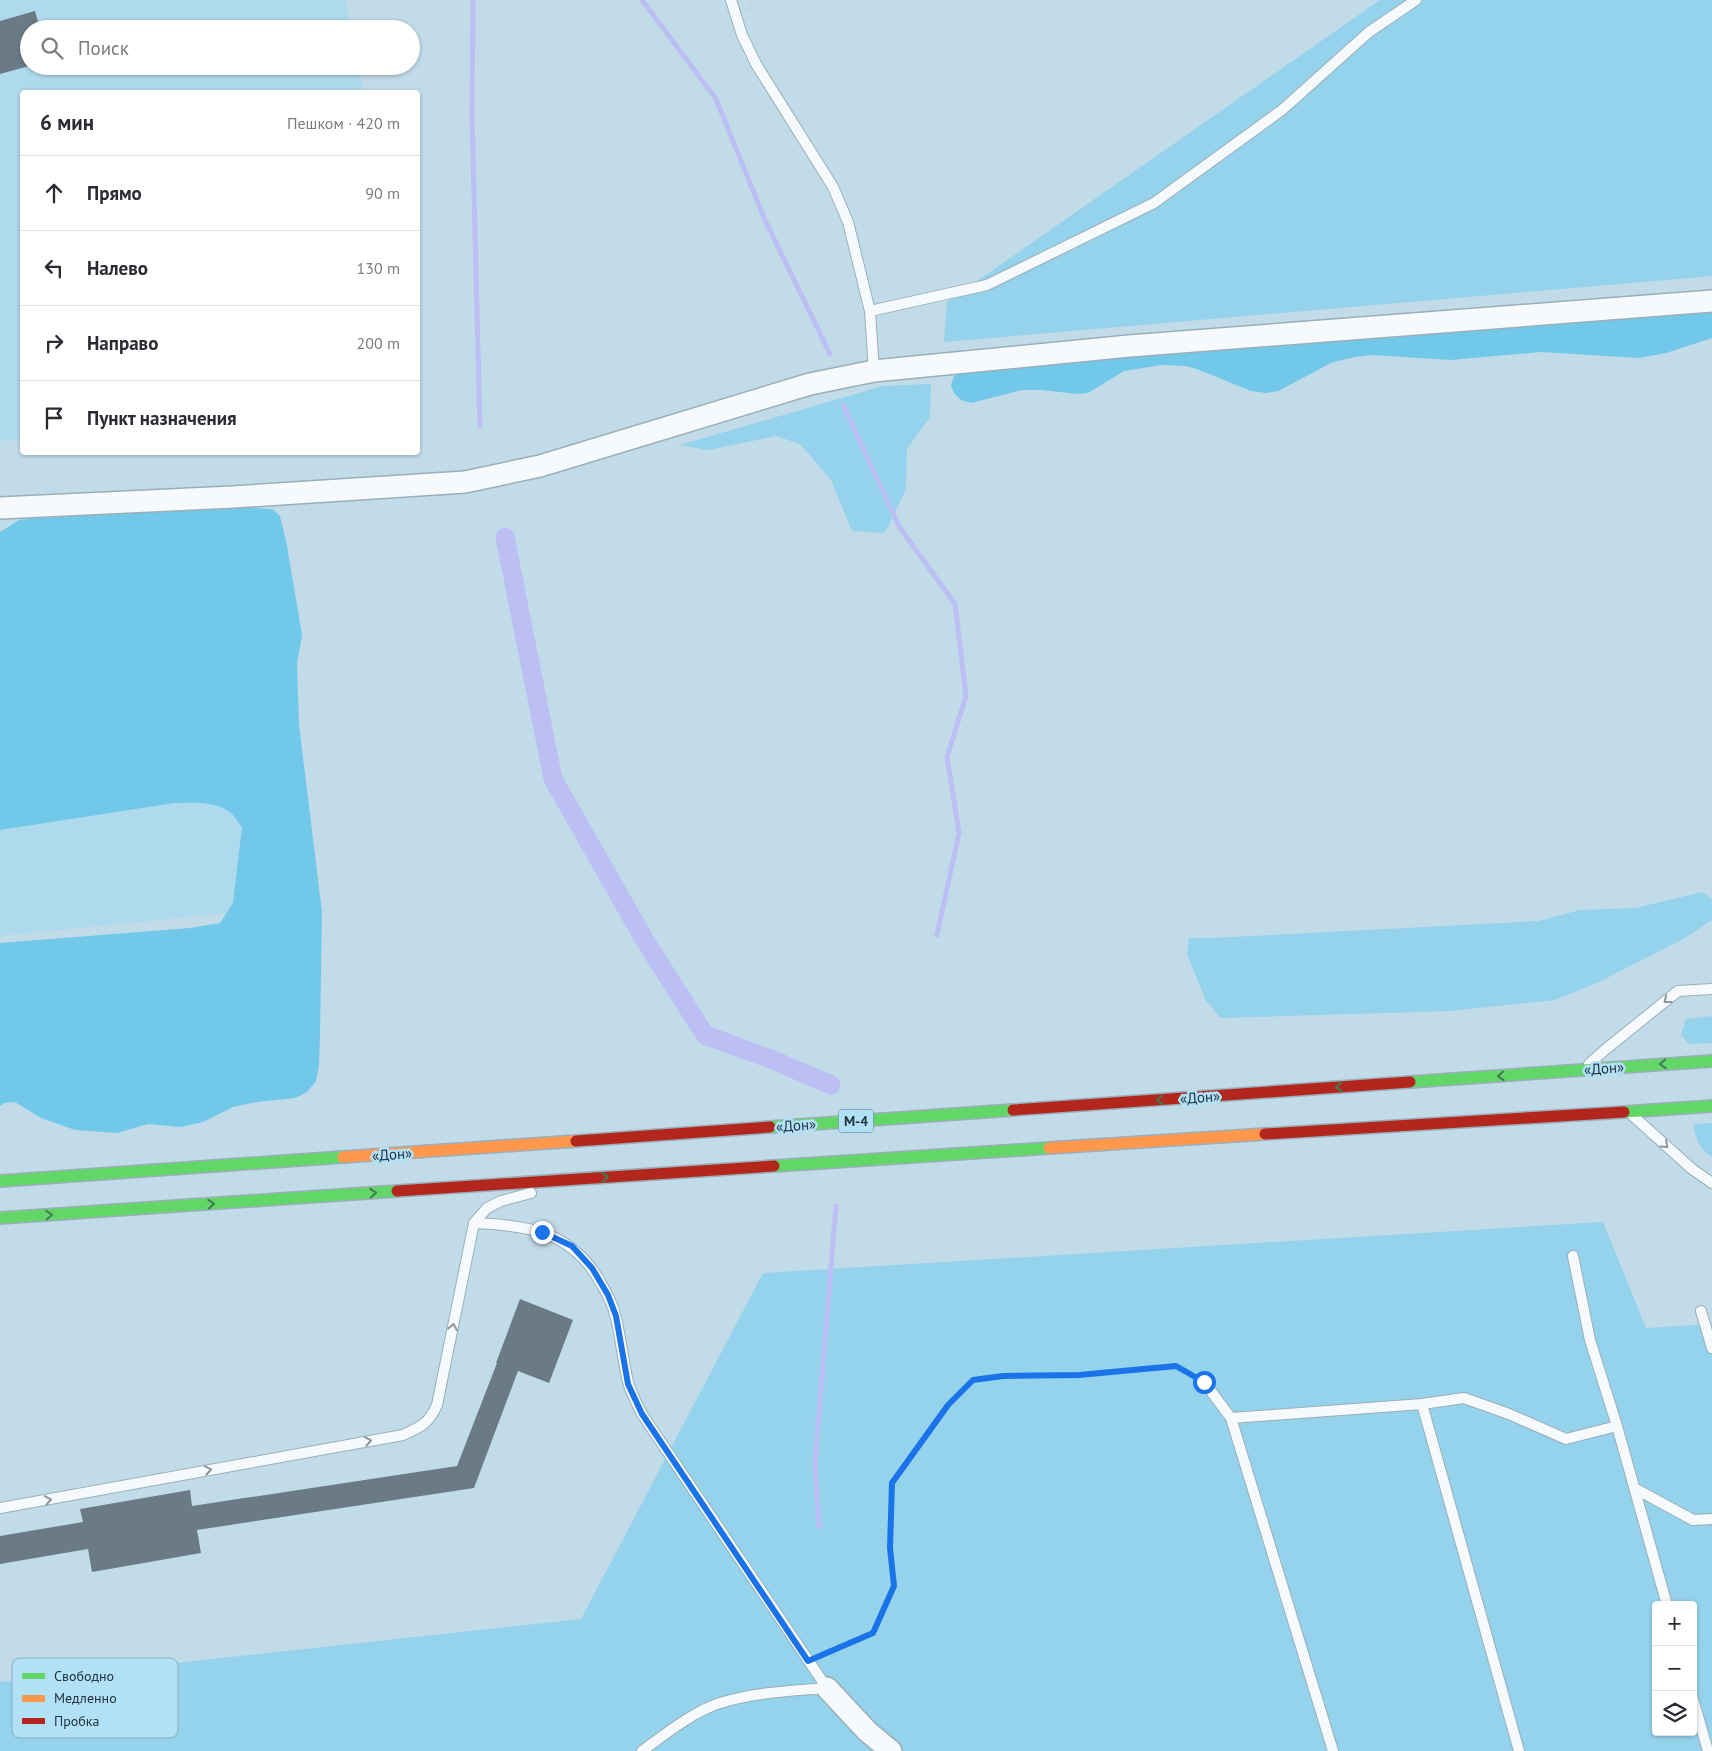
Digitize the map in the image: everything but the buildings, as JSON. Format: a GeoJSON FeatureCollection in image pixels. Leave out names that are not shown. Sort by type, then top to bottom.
{"type":"FeatureCollection","features":[{"type":"Feature","properties":{"kind":"highway","name":"«Дон»"},"geometry":{"type":"LineString","coordinates":[[0,1181],[1712,1061]]}},
{"type":"Feature","properties":{"kind":"highway"},"geometry":{"type":"LineString","coordinates":[[0,1218],[583,1178],[1629,1113],[1712,1106]]}},
{"type":"Feature","properties":{"kind":"street"},"geometry":{"type":"LineString","coordinates":[[0,508],[233,497],[465,482],[540,466],[810,384],[874,371],[1129,346],[1712,300]]}},
{"type":"Feature","properties":{"kind":"street"},"geometry":{"type":"LineString","coordinates":[[827,1688],[867,1731],[891,1751]]}},
{"type":"Feature","properties":{"kind":"lane"},"geometry":{"type":"LineString","coordinates":[[731,0],[742,35],[756,64],[833,186],[848,222],[870,311],[874,371]]}},
{"type":"Feature","properties":{"kind":"lane"},"geometry":{"type":"LineString","coordinates":[[870,311],[987,284],[1154,203],[1282,110],[1369,32],[1416,0]]}},
{"type":"Feature","properties":{"kind":"lane"},"geometry":{"type":"LineString","coordinates":[[1582,1070],[1606,1048],[1678,991],[1712,989]]}},
{"type":"Feature","properties":{"kind":"lane"},"geometry":{"type":"LineString","coordinates":[[1629,1113],[1692,1169],[1712,1183]]}},
{"type":"Feature","properties":{"kind":"lane"},"geometry":{"type":"LineString","coordinates":[[0,1508],[403,1434],[420,1428],[432,1417],[437,1405],[474,1224],[487,1208],[501,1201],[583,1178]]}},
{"type":"Feature","properties":{"kind":"lane"},"geometry":{"type":"LineString","coordinates":[[474,1224],[510,1224],[542,1232],[572,1246],[592,1268],[608,1295],[616,1316],[628,1384],[642,1414],[827,1688]]}},
{"type":"Feature","properties":{"kind":"lane"},"geometry":{"type":"LineString","coordinates":[[1573,1256],[1590,1340],[1636,1489],[1666,1601]]}},
{"type":"Feature","properties":{"kind":"lane"},"geometry":{"type":"LineString","coordinates":[[1701,1311],[1712,1348]]}},
{"type":"Feature","properties":{"kind":"lane"},"geometry":{"type":"LineString","coordinates":[[1204,1382],[1231,1418],[1333,1751]]}},
{"type":"Feature","properties":{"kind":"lane"},"geometry":{"type":"LineString","coordinates":[[1231,1418],[1422,1404],[1464,1398],[1509,1414],[1566,1439],[1617,1426]]}},
{"type":"Feature","properties":{"kind":"lane"},"geometry":{"type":"LineString","coordinates":[[1422,1404],[1519,1751]]}},
{"type":"Feature","properties":{"kind":"lane"},"geometry":{"type":"LineString","coordinates":[[1636,1489],[1693,1520],[1712,1519]]}},
{"type":"Feature","properties":{"kind":"lane"},"geometry":{"type":"LineString","coordinates":[[642,1751],[680,1723],[719,1703],[766,1693],[827,1688]]}},
{"type":"Feature","properties":{"kind":"lane"},"geometry":{"type":"LineString","coordinates":[[1697,1713],[1708,1751]]}},
{"type":"Feature","properties":{"kind":"path"},"geometry":{"type":"LineString","coordinates":[[808,1661],[873,1633],[894,1586],[890,1548],[892,1483],[948,1405],[973,1380],[1003,1376],[1079,1375],[1176,1366],[1204,1382]]}},
{"type":"Feature","properties":{"kind":"shaded area"},"geometry":{"type":"Polygon","coordinates":[[[0,0],[346,0],[349,20],[20,20],[20,75],[360,75],[363,90],[20,90],[20,439],[0,441],[0,0]]]}},
{"type":"Feature","properties":{"kind":"shaded area"},"geometry":{"type":"Polygon","coordinates":[[[1380,0],[1712,0],[1712,276],[944,342],[947,302],[1380,0]]]}},
{"type":"Feature","properties":{"kind":"shaded area"},"geometry":{"type":"Polygon","coordinates":[[[1712,308],[1712,338],[1666,353],[1639,358],[1541,352],[1451,360],[1371,355],[1333,362],[1278,391],[1266,393],[1251,391],[1186,366],[1162,365],[1124,371],[1088,393],[1022,390],[971,403],[961,400],[954,393],[951,385],[954,376],[959,370],[1712,308]]]}},
{"type":"Feature","properties":{"kind":"shaded area"},"geometry":{"type":"Polygon","coordinates":[[[931,384],[930,417],[907,449],[906,489],[885,533],[852,531],[831,480],[800,444],[776,436],[708,450],[680,445],[883,386],[931,384]]]}},
{"type":"Feature","properties":{"kind":"shaded area"},"geometry":{"type":"Polygon","coordinates":[[[216,506],[272,509],[280,516],[287,546],[302,635],[297,664],[299,725],[322,912],[319,1066],[316,1081],[307,1092],[295,1098],[257,1102],[233,1107],[203,1122],[181,1127],[148,1124],[117,1133],[75,1130],[41,1118],[15,1102],[4,1103],[0,1106],[0,943],[190,928],[220,923],[233,903],[242,827],[232,814],[219,806],[204,803],[174,803],[0,830],[0,532],[19,520],[216,506]]]}},
{"type":"Feature","properties":{"kind":"shaded area"},"geometry":{"type":"Polygon","coordinates":[[[253,786],[238,912],[0,936],[0,808],[253,786]]]}},
{"type":"Feature","properties":{"kind":"shaded area"},"geometry":{"type":"Polygon","coordinates":[[[1702,892],[1712,899],[1712,920],[1685,938],[1597,983],[1555,1000],[1449,1011],[1221,1018],[1206,1001],[1187,954],[1189,938],[1539,921],[1580,910],[1636,908],[1702,892]]]}},
{"type":"Feature","properties":{"kind":"shaded area"},"geometry":{"type":"Polygon","coordinates":[[[1712,1016],[1712,1043],[1689,1044],[1681,1035],[1686,1019],[1712,1016]]]}},
{"type":"Feature","properties":{"kind":"shaded area"},"geometry":{"type":"Polygon","coordinates":[[[1712,1123],[1712,1157],[1699,1143],[1695,1134],[1694,1124],[1712,1123]]]}},
{"type":"Feature","properties":{"kind":"shaded area"},"geometry":{"type":"Polygon","coordinates":[[[1603,1222],[1646,1328],[1712,1324],[1712,1751],[0,1751],[0,1682],[12,1681],[12,1738],[178,1738],[178,1663],[581,1619],[763,1273],[1603,1222]]]}},
{"type":"Feature","properties":{"kind":"waterway"},"geometry":{"type":"LineString","coordinates":[[473,0],[472,116],[480,427]]}},
{"type":"Feature","properties":{"kind":"waterway"},"geometry":{"type":"LineString","coordinates":[[642,0],[716,99],[765,220],[830,354]]}},
{"type":"Feature","properties":{"kind":"waterway"},"geometry":{"type":"LineString","coordinates":[[843,405],[900,528],[955,604],[966,696],[947,757],[959,833],[937,935]]}},
{"type":"Feature","properties":{"kind":"waterway"},"geometry":{"type":"LineString","coordinates":[[505,537],[553,779],[644,939],[705,1035],[773,1060],[831,1085]]}},
{"type":"Feature","properties":{"kind":"waterway"},"geometry":{"type":"LineString","coordinates":[[819,1527],[815,1463],[836,1206]]}},
{"type":"Feature","properties":{"kind":"traffic: fast"},"geometry":{"type":"LineString","coordinates":[[1410,1082],[1712,1061]]}},
{"type":"Feature","properties":{"kind":"traffic: fast"},"geometry":{"type":"LineString","coordinates":[[1624,1112],[1712,1106]]}},
{"type":"Feature","properties":{"kind":"traffic: fast"},"geometry":{"type":"LineString","coordinates":[[770,1127],[1013,1110]]}},
{"type":"Feature","properties":{"kind":"traffic: fast"},"geometry":{"type":"LineString","coordinates":[[774,1166],[1049,1148]]}},
{"type":"Feature","properties":{"kind":"traffic: fast"},"geometry":{"type":"LineString","coordinates":[[0,1181],[343,1157]]}},
{"type":"Feature","properties":{"kind":"traffic: fast"},"geometry":{"type":"LineString","coordinates":[[0,1218],[397,1191]]}},
{"type":"Feature","properties":{"kind":"traffic: slow"},"geometry":{"type":"LineString","coordinates":[[1049,1148],[1265,1134]]}},
{"type":"Feature","properties":{"kind":"traffic: slow"},"geometry":{"type":"LineString","coordinates":[[343,1157],[576,1141]]}},
{"type":"Feature","properties":{"kind":"traffic: jam"},"geometry":{"type":"LineString","coordinates":[[1013,1110],[1410,1082]]}},
{"type":"Feature","properties":{"kind":"traffic: jam"},"geometry":{"type":"LineString","coordinates":[[1265,1134],[1624,1112]]}},
{"type":"Feature","properties":{"kind":"traffic: jam"},"geometry":{"type":"LineString","coordinates":[[576,1141],[770,1127]]}},
{"type":"Feature","properties":{"kind":"traffic: jam"},"geometry":{"type":"LineString","coordinates":[[397,1191],[774,1166]]}},
{"type":"Feature","properties":{"kind":"route"},"geometry":{"type":"LineString","coordinates":[[542,1232],[572,1246],[592,1268],[608,1295],[616,1316],[628,1384],[642,1414],[808,1661],[873,1633],[894,1586],[890,1548],[892,1483],[948,1405],[973,1380],[1003,1376],[1079,1375],[1176,1366],[1204,1382]]}}]}
